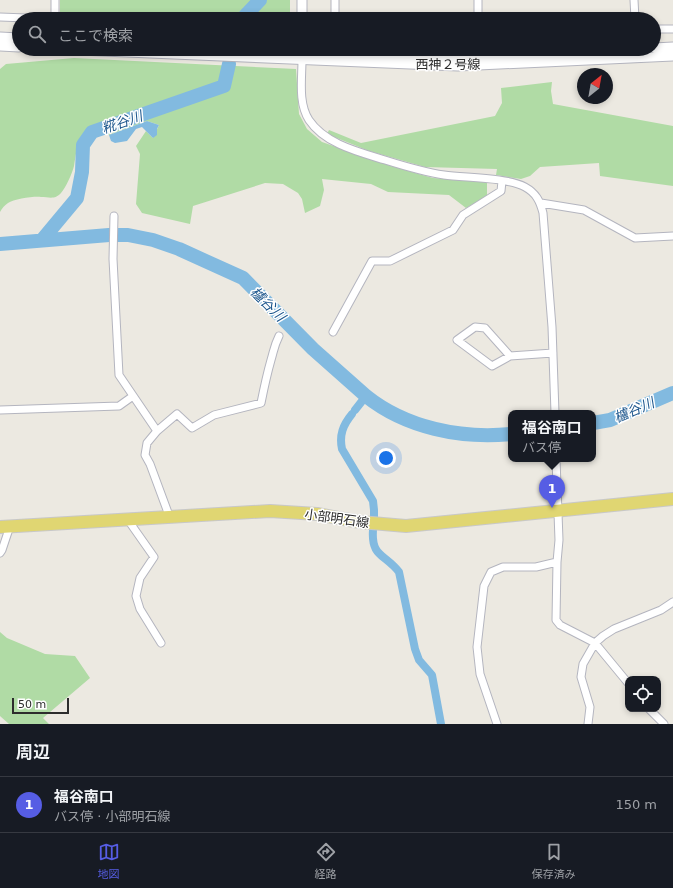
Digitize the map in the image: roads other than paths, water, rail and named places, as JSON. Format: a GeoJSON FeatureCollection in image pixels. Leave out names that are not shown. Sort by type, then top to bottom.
{"type":"FeatureCollection","features":[{"type":"Feature","properties":{"kind":"main road","name":"小部明石線"},"geometry":{"type":"LineString","coordinates":[[5,527],[270,511],[317,514],[360,522],[406,526],[673,499]]}},
{"type":"Feature","properties":{"kind":"street"},"geometry":{"type":"LineString","coordinates":[[54,12],[55,0]]}},
{"type":"Feature","properties":{"kind":"street"},"geometry":{"type":"LineString","coordinates":[[302,0],[302,12]]}},
{"type":"Feature","properties":{"kind":"street"},"geometry":{"type":"LineString","coordinates":[[335,0],[335,12]]}},
{"type":"Feature","properties":{"kind":"street"},"geometry":{"type":"LineString","coordinates":[[478,0],[478,12]]}},
{"type":"Feature","properties":{"kind":"street"},"geometry":{"type":"LineString","coordinates":[[634,0],[635,12]]}},
{"type":"Feature","properties":{"kind":"street"},"geometry":{"type":"LineString","coordinates":[[0,17],[12,17]]}},
{"type":"Feature","properties":{"kind":"street"},"geometry":{"type":"LineString","coordinates":[[661,30],[673,29]]}},
{"type":"Feature","properties":{"kind":"street"},"geometry":{"type":"LineString","coordinates":[[0,38],[12,38]]}},
{"type":"Feature","properties":{"kind":"street"},"geometry":{"type":"LineString","coordinates":[[0,46],[12,47]]}},
{"type":"Feature","properties":{"kind":"street"},"geometry":{"type":"LineString","coordinates":[[661,48],[673,47]]}},
{"type":"Feature","properties":{"kind":"street"},"geometry":{"type":"LineString","coordinates":[[302,56],[302,100],[308,119],[322,134],[349,149],[409,168],[443,175],[511,182],[524,186],[534,193],[541,203],[545,236],[553,353],[554,410]]}},
{"type":"Feature","properties":{"kind":"street","name":"西神２号線"},"geometry":{"type":"LineString","coordinates":[[338,56],[458,66],[673,56]]}},
{"type":"Feature","properties":{"kind":"street","name":"西神２号線"},"geometry":{"type":"LineString","coordinates":[[419,56],[480,56]]}},
{"type":"Feature","properties":{"kind":"street"},"geometry":{"type":"LineString","coordinates":[[332,332],[372,261],[390,261],[453,230],[463,215],[501,191],[502,181]]}},
{"type":"Feature","properties":{"kind":"street"},"geometry":{"type":"LineString","coordinates":[[541,203],[584,210],[635,238],[673,236]]}},
{"type":"Feature","properties":{"kind":"street"},"geometry":{"type":"LineString","coordinates":[[114,216],[112,259],[119,376],[157,431]]}},
{"type":"Feature","properties":{"kind":"street"},"geometry":{"type":"LineString","coordinates":[[510,356],[484,328],[475,327],[457,340],[492,366],[510,356],[553,353]]}},
{"type":"Feature","properties":{"kind":"street"},"geometry":{"type":"LineString","coordinates":[[170,518],[145,454],[147,443],[157,431],[177,414],[192,428],[214,415],[261,403],[274,346],[279,336]]}},
{"type":"Feature","properties":{"kind":"street"},"geometry":{"type":"LineString","coordinates":[[0,410],[119,406],[132,396]]}},
{"type":"Feature","properties":{"kind":"street"},"geometry":{"type":"LineString","coordinates":[[556,462],[559,540],[556,620],[560,626],[595,643],[625,680]]}},
{"type":"Feature","properties":{"kind":"street"},"geometry":{"type":"LineString","coordinates":[[128,520],[154,557],[140,578],[136,596],[140,609],[161,643]]}},
{"type":"Feature","properties":{"kind":"street"},"geometry":{"type":"LineString","coordinates":[[0,553],[2,550],[5,527]]}},
{"type":"Feature","properties":{"kind":"street"},"geometry":{"type":"LineString","coordinates":[[497,724],[480,674],[478,647],[484,586],[491,572],[503,567],[536,567],[558,562]]}},
{"type":"Feature","properties":{"kind":"street"},"geometry":{"type":"LineString","coordinates":[[588,724],[590,708],[581,677],[583,664],[595,643],[614,629],[661,610],[673,602]]}},
{"type":"Feature","properties":{"kind":"street"},"geometry":{"type":"LineString","coordinates":[[652,712],[664,724]]}},
{"type":"Feature","properties":{"kind":"water"},"geometry":{"type":"Polygon","coordinates":[[[147,121],[159,125],[157,135],[153,138],[142,127],[136,129],[127,141],[115,143],[111,141],[109,135],[147,121]]]}},
{"type":"Feature","properties":{"kind":"waterway","name":"糀谷川"},"geometry":{"type":"LineString","coordinates":[[249,12],[260,0]]}},
{"type":"Feature","properties":{"kind":"waterway","name":"糀谷川"},"geometry":{"type":"LineString","coordinates":[[42,240],[77,198],[82,172],[83,145],[92,132],[224,86],[229,64]]}},
{"type":"Feature","properties":{"kind":"waterway","name":"櫨谷川"},"geometry":{"type":"LineString","coordinates":[[0,244],[109,235],[128,235],[153,240],[179,249],[243,278],[313,349],[366,396],[382,407],[398,416],[435,429],[473,435],[508,434]]}},
{"type":"Feature","properties":{"kind":"waterway","name":"櫨谷川"},"geometry":{"type":"LineString","coordinates":[[596,422],[610,420],[673,393]]}},
{"type":"Feature","properties":{"kind":"waterway"},"geometry":{"type":"LineString","coordinates":[[355,410],[366,396]]}},
{"type":"Feature","properties":{"kind":"waterway"},"geometry":{"type":"LineString","coordinates":[[352,414],[342,430],[342,449],[373,501],[374,519]]}},
{"type":"Feature","properties":{"kind":"waterway"},"geometry":{"type":"LineString","coordinates":[[373,530],[374,545],[377,550],[399,572],[415,649],[419,660],[432,675],[441,724]]}},
{"type":"Feature","properties":{"kind":"place","name":"福谷南口"},"geometry":{"type":"Point","coordinates":[552,508]}}]}
